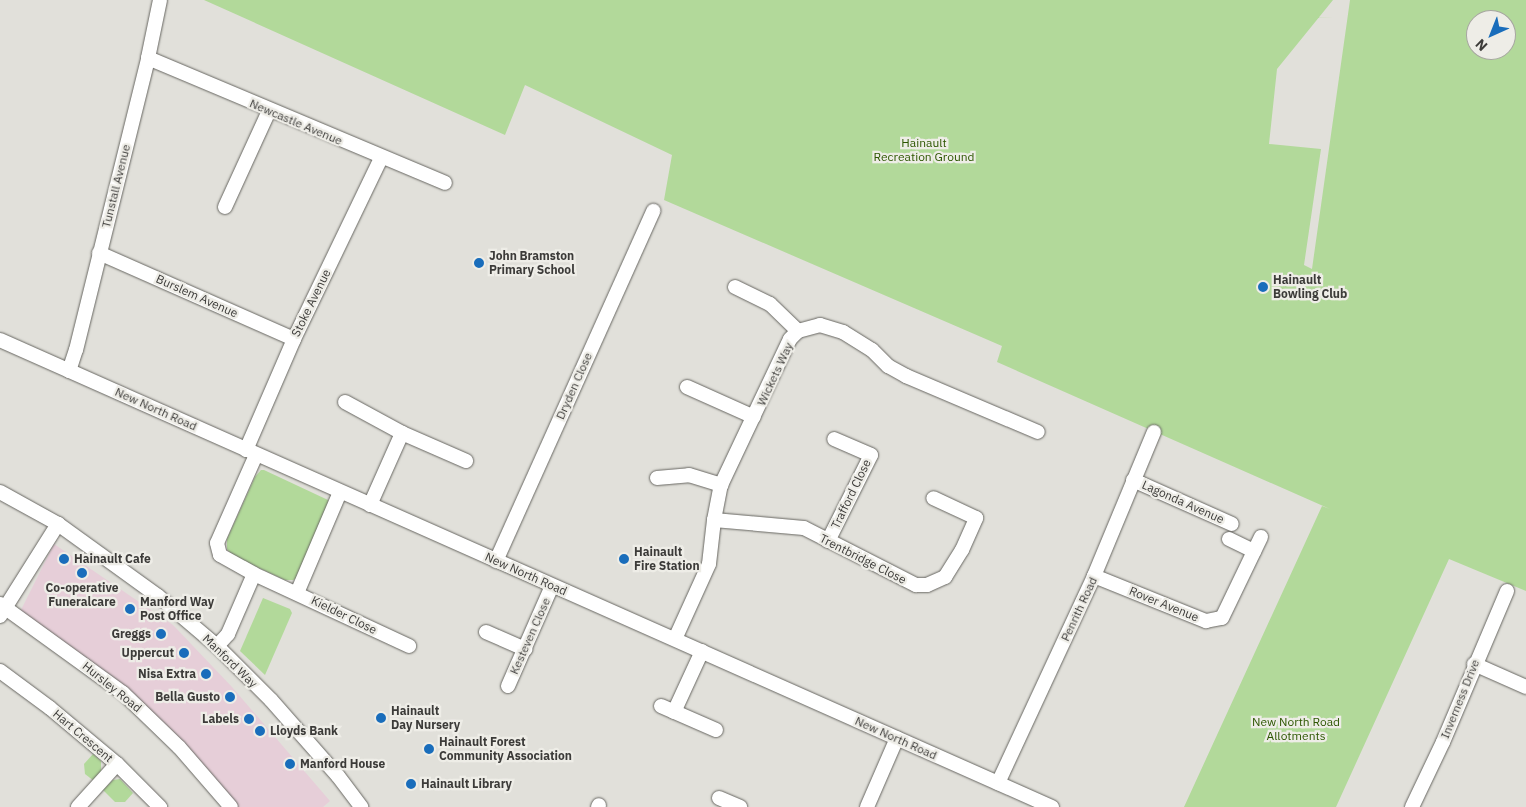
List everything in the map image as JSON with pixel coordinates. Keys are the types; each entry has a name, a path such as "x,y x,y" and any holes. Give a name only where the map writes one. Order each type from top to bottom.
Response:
{"street":[{"name":"Tunstall Avenue","path":"69,371 148,58 160,0"},
{"name":"Newcastle Avenue","path":"148,58 269,111 445,183"},
{"path":"225,207 269,111"},
{"name":"Stoke Avenue","path":"254,574 226,560 217,548 217,543 294,339 381,158"},
{"name":"Dryden Close","path":"496,561 653,211"},
{"name":"Burslem Avenue","path":"99,253 294,339"},
{"path":"735,287 770,304 798,331"},
{"name":"Wickets Way","path":"675,639 709,564 714,520 721,485 790,339 798,331 820,325 843,332 872,350 888,366 906,376 1038,432"},
{"name":"New North Road","path":"0,340 998,783 1027,802 1052,807"},
{"path":"687,387 754,416"},
{"path":"346,402 402,433 466,461"},
{"name":"Penrith Road","path":"998,783 1094,576 1154,432"},
{"path":"370,505 402,433"},
{"name":"Trafford Close","path":"828,541 870,455 834,438"},
{"path":"656,478 689,475 721,485"},
{"name":"Lagonda Avenue","path":"1133,480 1232,524"},
{"name":"Manford Way","path":"0,492 58,524 158,596 216,646 277,708 358,806"},
{"name":"Kielder Close","path":"340,492 297,593 409,646"},
{"name":"Trentbridge Close","path":"714,520 804,528 916,585 928,585 946,577 962,550 976,518 934,498"},
{"path":"2,609 58,524"},
{"name":"Rover Avenue","path":"1094,576 1206,621 1222,618 1261,537"},
{"path":"1229,539 1254,551"},
{"path":"216,646 228,634 254,574 297,593"},
{"name":"Kesteven Close","path":"508,686 552,586"},
{"name":"Inverness Drive","path":"1412,807 1443,742 1474,664 1508,591"},
{"name":"Hursley Road","path":"2,609 123,693 179,747 231,807"},
{"path":"486,632 525,649"},
{"path":"702,651 667,709 716,730"},
{"path":"1474,664 1526,687"},
{"name":"Hart Crescent","path":"0,672 50,708 116,764 160,807"},
{"path":"867,807 897,738"},
{"path":"78,807 116,764"},
{"path":"719,798 740,807"}],"shaded area":[{"path":"54,544 173,625 232,687 330,801 323,807 238,807 190,752 20,612"}],"green space":[{"path":"204,0 1333,0 1277,69 1269,144 1321,149 1304,265 1312,269 1350,0 1526,0 1526,591 1449,559 1336,807 1184,807 1322,506 1330,509 997,362 1002,346 664,200 672,155 525,85 505,135"},
{"path":"261,470 328,500 329,510 299,577 293,580 285,580 233,556 227,549 227,539 255,477"},
{"path":"263,598 290,609 292,613 265,675 240,651"},
{"path":"93,754 101,761 101,772 94,781 85,774 84,764"},
{"path":"120,779 133,793 125,802 115,802 103,790 113,780"}],"place":[{"name":"John Bramston Primary School","path":"479,263"},
{"name":"Hainault Bowling Club","path":"1263,287"},
{"name":"Hainault Cafe","path":"64,559"},
{"name":"Hainault Fire Station","path":"624,559"},
{"name":"Co-operative Funeralcare","path":"82,573"},
{"name":"Manford Way Post Office","path":"130,609"},
{"name":"Greggs","path":"161,634"},
{"name":"Uppercut","path":"184,653"},
{"name":"Nisa Extra","path":"206,674"},
{"name":"Bella Gusto","path":"230,697"},
{"name":"Hainault Day Nursery","path":"381,718"},
{"name":"Labels","path":"249,719"},
{"name":"Lloyds Bank","path":"260,731"},
{"name":"Hainault Forest Community Association","path":"429,749"},
{"name":"Manford House","path":"290,764"},
{"name":"Hainault Library","path":"411,784"}],"park label":[{"name":"Hainault Recreation Ground","path":"924,150"},
{"name":"New North Road Allotments","path":"1296,729"}]}
